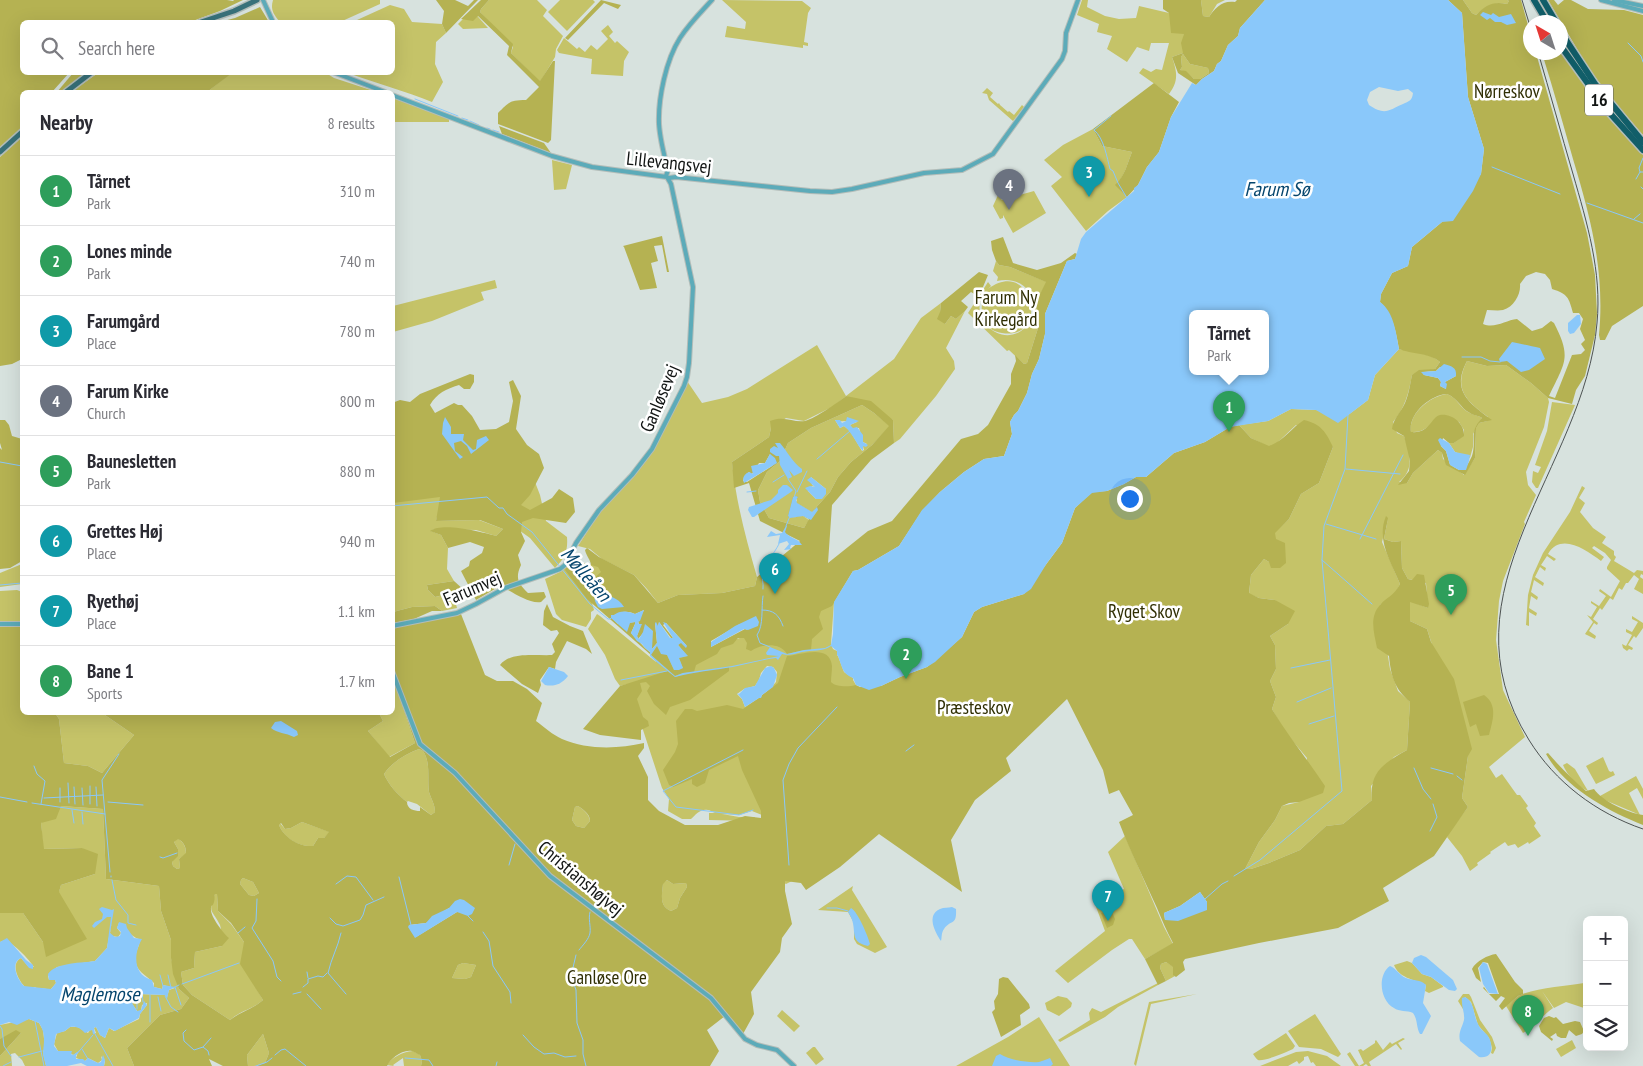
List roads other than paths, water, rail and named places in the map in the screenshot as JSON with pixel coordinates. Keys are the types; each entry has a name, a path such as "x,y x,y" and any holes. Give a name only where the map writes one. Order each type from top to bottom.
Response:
{"highway":[{"path":"1534,0 1543,15"},
{"path":"1543,0 1552,15"},
{"name":"16","path":"1568,43 1595,84 1643,142"},
{"name":"16","path":"1568,58 1607,110 1643,150"}],"main road":[{"path":"207,20 234,11 257,0"},
{"path":"69,90 88,75"},
{"path":"0,152 20,134"}],"street":[{"path":"263,0 272,20"},
{"name":"Ganløsevej","path":"562,568 576,543 599,510 632,475 652,449 687,377 693,287 668,177 659,123 660,102 665,76 680,39 712,0"},
{"name":"Lillevangsvej","path":"395,96 560,159 597,168 668,177 832,192 924,174 966,169 996,152 1021,114 1062,59 1065,51 1066,33 1078,0"},
{"path":"1601,0 1643,11"},
{"path":"1614,0 1643,6"},
{"path":"341,75 380,90"},
{"name":"Farumvej","path":"395,625 457,613 505,588 562,568"},
{"path":"0,624 20,624"},
{"name":"Christianshøjvej","path":"395,679 420,744 455,773 550,876 711,998 745,1040 777,1050 794,1066"}],"water":[{"name":"Farum Sø","path":"1265,0 1448,0 1462,13 1468,97 1484,149 1481,174 1473,191 1453,221 1442,222 1412,247 1408,266 1392,273 1381,294 1380,302 1385,306 1391,317 1399,349 1375,375 1368,400 1338,423 1316,410 1291,409 1268,421 1230,427 1205,442 1174,453 1146,477 1136,477 1107,491 1092,493 1075,508 1062,543 1031,589 1024,594 982,607 974,612 962,637 927,667 869,690 856,685 853,678 844,672 837,651 831,646 821,650 790,655 782,654 778,660 776,658 675,677 650,656 650,652 631,633 635,622 630,623 627,632 611,618 611,615 619,612 635,614 644,610 638,622 642,624 637,636 639,639 645,624 653,631 652,649 657,643 656,622 658,626 659,622 670,638 673,638 663,622 666,623 687,646 686,648 681,643 678,645 688,656 679,658 683,668 674,670 667,655 661,654 657,646 651,655 675,676 779,656 767,655 766,653 770,647 787,654 804,650 825,648 831,645 834,602 853,571 858,570 899,546 922,510 964,472 984,459 1004,456 1012,434 1010,422 1027,393 1032,374 1039,359 1045,334 1045,314 1067,261 1075,259 1081,239 1086,232 1134,191 1147,167 1159,152 1171,117 1192,83 1196,85 1214,71 1228,45 1238,36 1240,28","holes":["1379,87 1398,91 1408,89 1413,93 1413,96 1409,101 1387,111 1374,108 1369,105 1367,100 1370,92"]},
{"path":"1483,12 1491,15 1493,13 1499,17 1511,14 1516,23 1507,25 1495,22 1490,18 1487,20 1480,15"},
{"path":"1577,315 1580,315 1581,324 1574,333 1570,334 1568,323"},
{"path":"1512,342 1540,348 1545,359 1529,370 1521,372 1507,361 1500,362 1499,359"},
{"path":"1444,364 1453,367 1456,371 1456,376 1445,382 1447,384 1446,389 1440,386 1441,382 1438,378 1424,375 1421,372 1436,371"},
{"path":"445,417 451,427 451,434 464,434 463,440 473,450 476,449 477,440 486,436 489,440 471,454 467,446 461,441 454,443 455,451 463,457 460,459 442,434"},
{"path":"847,417 859,421 850,425 853,428 857,427 863,435 863,442 868,445 866,447 863,446 863,451 847,429 844,426 840,428 835,420 840,420 842,423 846,421"},
{"path":"1440,438 1449,443 1455,452 1470,455 1466,470 1459,470 1450,465 1446,451 1438,440"},
{"path":"775,443 780,443 802,469 802,472 794,476 789,470 792,477 788,479 780,465 779,456 770,452 770,449 774,446 778,448"},
{"path":"770,454 777,463 744,483 743,478 746,474 749,472 753,474 751,466 765,463"},
{"path":"811,477 826,489 826,494 822,499 816,499 805,488 815,487 807,480"},
{"path":"783,485 787,485 793,490 752,517 748,510 749,507 771,500"},
{"path":"793,497 798,497 797,503 812,512 817,507 818,510 811,520 803,516 790,518 788,516"},
{"path":"786,526 785,532 802,545 791,545 790,548 792,549 784,550 789,544 787,541 778,544 780,535 767,537 771,531 776,534 782,533"},
{"path":"598,592 616,599 624,607 602,609 598,607 594,593"},
{"path":"756,616 759,622 758,626 748,630 744,629 711,647 711,642 735,626"},
{"path":"771,666 777,675 773,687 762,695 761,698 745,707 737,693 739,694 745,688 755,686 765,668"},
{"path":"549,667 564,672 568,676 558,684 552,686 545,685 541,681"},
{"path":"281,721 297,731 298,735 294,737 271,728 275,722"},
{"path":"1200,892 1207,902 1207,910 1178,921 1165,920 1164,913 1180,906"},
{"path":"460,899 475,908 472,914 468,916 457,912 415,938 408,927 409,925 426,923 432,916 449,908 455,901"},
{"name":"Maglemose","path":"102,907 114,909 110,933 115,937 120,936 121,932 117,928 119,922 126,924 134,938 142,939 136,956 136,962 141,973 152,980 154,987 162,989 163,985 175,987 169,990 167,999 165,995 139,994 132,1003 137,1011 141,1010 144,1001 147,1005 139,1018 115,1031 109,1028 105,1038 100,1035 96,1027 94,1028 95,1034 93,1034 92,1030 85,1033 78,1028 70,1027 56,1034 54,1046 58,1051 72,1051 71,1054 73,1055 80,1050 76,1055 76,1059 83,1059 85,1061 88,1058 98,1063 101,1062 103,1055 105,1060 104,1066 87,1066 81,1063 67,1066 46,1066 43,1055 44,1034 39,1023 29,1019 17,1025 9,1022 0,1025 0,942 7,938 26,960 33,965 33,969 29,968 21,958 16,964 17,975 24,986 51,989 56,983 55,980 49,980 48,974 52,970 63,965 95,961 107,948 111,917 107,917 94,928 92,926 95,922 102,919 103,914 99,909"},
{"path":"952,907 956,909 956,918 944,929 941,941 934,929 933,915 940,909"},
{"path":"851,908 857,914 865,930 870,944 868,946 861,944 855,938 853,924 848,912"},
{"path":"1421,955 1426,957 1453,980 1457,989 1455,991 1449,990 1431,977 1422,974 1412,963 1414,958"},
{"path":"1483,962 1487,964 1498,994 1489,993 1483,984 1479,968"},
{"path":"1390,966 1404,977 1426,985 1423,1003 1431,1016 1422,1034 1420,1034 1413,1013 1401,1011 1389,1005 1383,994 1383,975"},
{"path":"1465,997 1471,1002 1479,1026 1490,1040 1491,1051 1487,1056 1479,1057 1460,1041 1464,1020 1462,998"},
{"path":"1000,1054 1030,1062 1039,1062 1050,1058 1053,1064 1051,1066 992,1066 996,1056"}],"waterway":[{"path":"1628,43 1641,56 1643,62"},
{"path":"415,99 458,116"},
{"path":"1111,116 1094,130 1103,143 1110,169 1113,171 1127,198"},
{"path":"462,118 468,120"},
{"path":"470,121 479,125"},
{"path":"493,130 499,132"},
{"path":"1640,172 1639,168 1643,158"},
{"path":"1492,167 1560,194"},
{"path":"1636,179 1640,172 1643,172"},
{"path":"1587,203 1643,223"},
{"path":"1634,219 1640,214"},
{"path":"1462,357 1481,357 1490,361 1500,362"},
{"path":"1234,876 1260,860 1342,791 1322,560 1324,526 1345,469 1348,415"},
{"path":"817,459 850,431"},
{"path":"1360,539 1403,455"},
{"path":"0,462 20,466"},
{"path":"1346,469 1400,474"},
{"path":"797,492 807,471"},
{"path":"773,482 784,475"},
{"path":"788,479 796,491 794,498"},
{"path":"747,492 756,491"},
{"name":"Mølleåen","path":"395,506 487,497 532,532 590,604 608,619 612,617"},
{"path":"786,526 790,516"},
{"path":"1326,524 1376,539"},
{"path":"763,589 762,577 764,569 779,544"},
{"path":"1322,560 1372,604"},
{"name":"Mølleåen","path":"0,585 20,583"},
{"path":"763,596 761,621 757,635 760,643 770,647"},
{"path":"762,610 776,614 783,626"},
{"path":"1291,668 1330,660"},
{"path":"621,680 667,671"},
{"path":"1297,702 1331,688"},
{"path":"789,865 783,780 798,748 837,707"},
{"path":"1309,724 1334,716"},
{"path":"906,751 914,745"},
{"path":"743,750 663,791 676,807 739,815 753,810"},
{"path":"110,872 102,780 119,754"},
{"path":"34,766 37,774 45,781 41,804"},
{"path":"1414,768 1423,789 1431,799"},
{"path":"1431,768 1453,774"},
{"path":"1457,776 1462,780"},
{"path":"68,783 69,803"},
{"path":"90,786 90,804"},
{"path":"74,787 75,804"},
{"path":"96,787 97,806"},
{"path":"60,788 60,802"},
{"path":"82,788 83,805"},
{"path":"44,798 103,795"},
{"path":"0,797 27,802"},
{"path":"108,802 143,805"},
{"path":"32,803 105,814"},
{"path":"1430,831 1437,817 1433,804"},
{"path":"72,810 74,823"},
{"path":"82,812 83,824"},
{"path":"509,865 515,844"},
{"path":"160,857 163,858 177,853"},
{"path":"336,884 347,876 356,877 373,900"},
{"path":"399,877 411,925"},
{"path":"112,880 116,900 128,915 128,923 136,925"},
{"path":"1205,899 1228,881"},
{"path":"330,918 336,924 343,926 360,920 366,905 384,897"},
{"path":"257,899 256,921 252,928 273,961 277,977 281,981"},
{"path":"827,908 848,911"},
{"path":"579,950 589,935 590,912"},
{"path":"468,916 473,921"},
{"path":"238,933 245,927"},
{"path":"483,932 489,941 493,966 510,992 511,1003"},
{"path":"341,933 328,973 346,994"},
{"path":"576,955 571,976 576,990 577,1023 583,1040 583,1054 586,1066"},
{"path":"182,984 239,963"},
{"path":"307,972 308,978"},
{"path":"303,987 308,983 308,979 318,976 323,977 327,973"},
{"path":"160,975 163,986"},
{"path":"168,975 171,988"},
{"path":"173,988 179,985"},
{"path":"175,987 181,1005"},
{"path":"293,994 301,992"},
{"path":"142,993 143,1002"},
{"path":"307,994 321,1009"},
{"path":"150,995 150,1022"},
{"path":"165,996 171,1007 178,1012"},
{"path":"137,997 137,1009"},
{"path":"158,997 161,1011"},
{"path":"35,1021 44,1066"},
{"path":"0,1026 4,1046 11,1056"},
{"path":"186,1030 183,1033 184,1041 194,1050 203,1047 208,1051 209,1055"},
{"path":"95,1034 113,1066"},
{"path":"75,1056 93,1035"},
{"path":"523,1035 534,1047 544,1054 554,1053 565,1057 576,1056"},
{"path":"203,1047 211,1038"},
{"path":"82,1049 88,1059"},
{"path":"275,1055 285,1049 306,1066"},
{"path":"19,1057 42,1051"},
{"path":"256,1066 272,1058"},
{"path":"405,1058 429,1060 433,1066"},
{"path":"3,1066 11,1062"},
{"path":"496,1066 497,1062"}],"tram line":[{"path":"1522,0 1527,15"},
{"path":"1540,60 1592,248 1597,285 1597,323 1587,376 1568,428 1524,530 1506,581 1499,632 1505,685 1529,740 1551,769 1593,805 1643,829"}],"place":[{"name":"Farumgård","path":"1089,197"},
{"name":"Farum Kirke","path":"1009,210"},
{"name":"Tårnet","path":"1229,432"},
{"name":"Grettes Høj","path":"775,594"},
{"name":"Baunesletten","path":"1451,615"},
{"name":"Lones minde","path":"906,679"},
{"name":"Ryethøj","path":"1108,921"},
{"name":"Bane 1","path":"1528,1036"}],"park label":[{"name":"Nørreskov","path":"1507,91"},
{"name":"Farum Ny Kirkegård","path":"1006,308"},
{"name":"Ryget Skov","path":"1144,611"},
{"name":"Præsteskov","path":"974,707"},
{"name":"Ganløse Ore","path":"607,977"}]}
